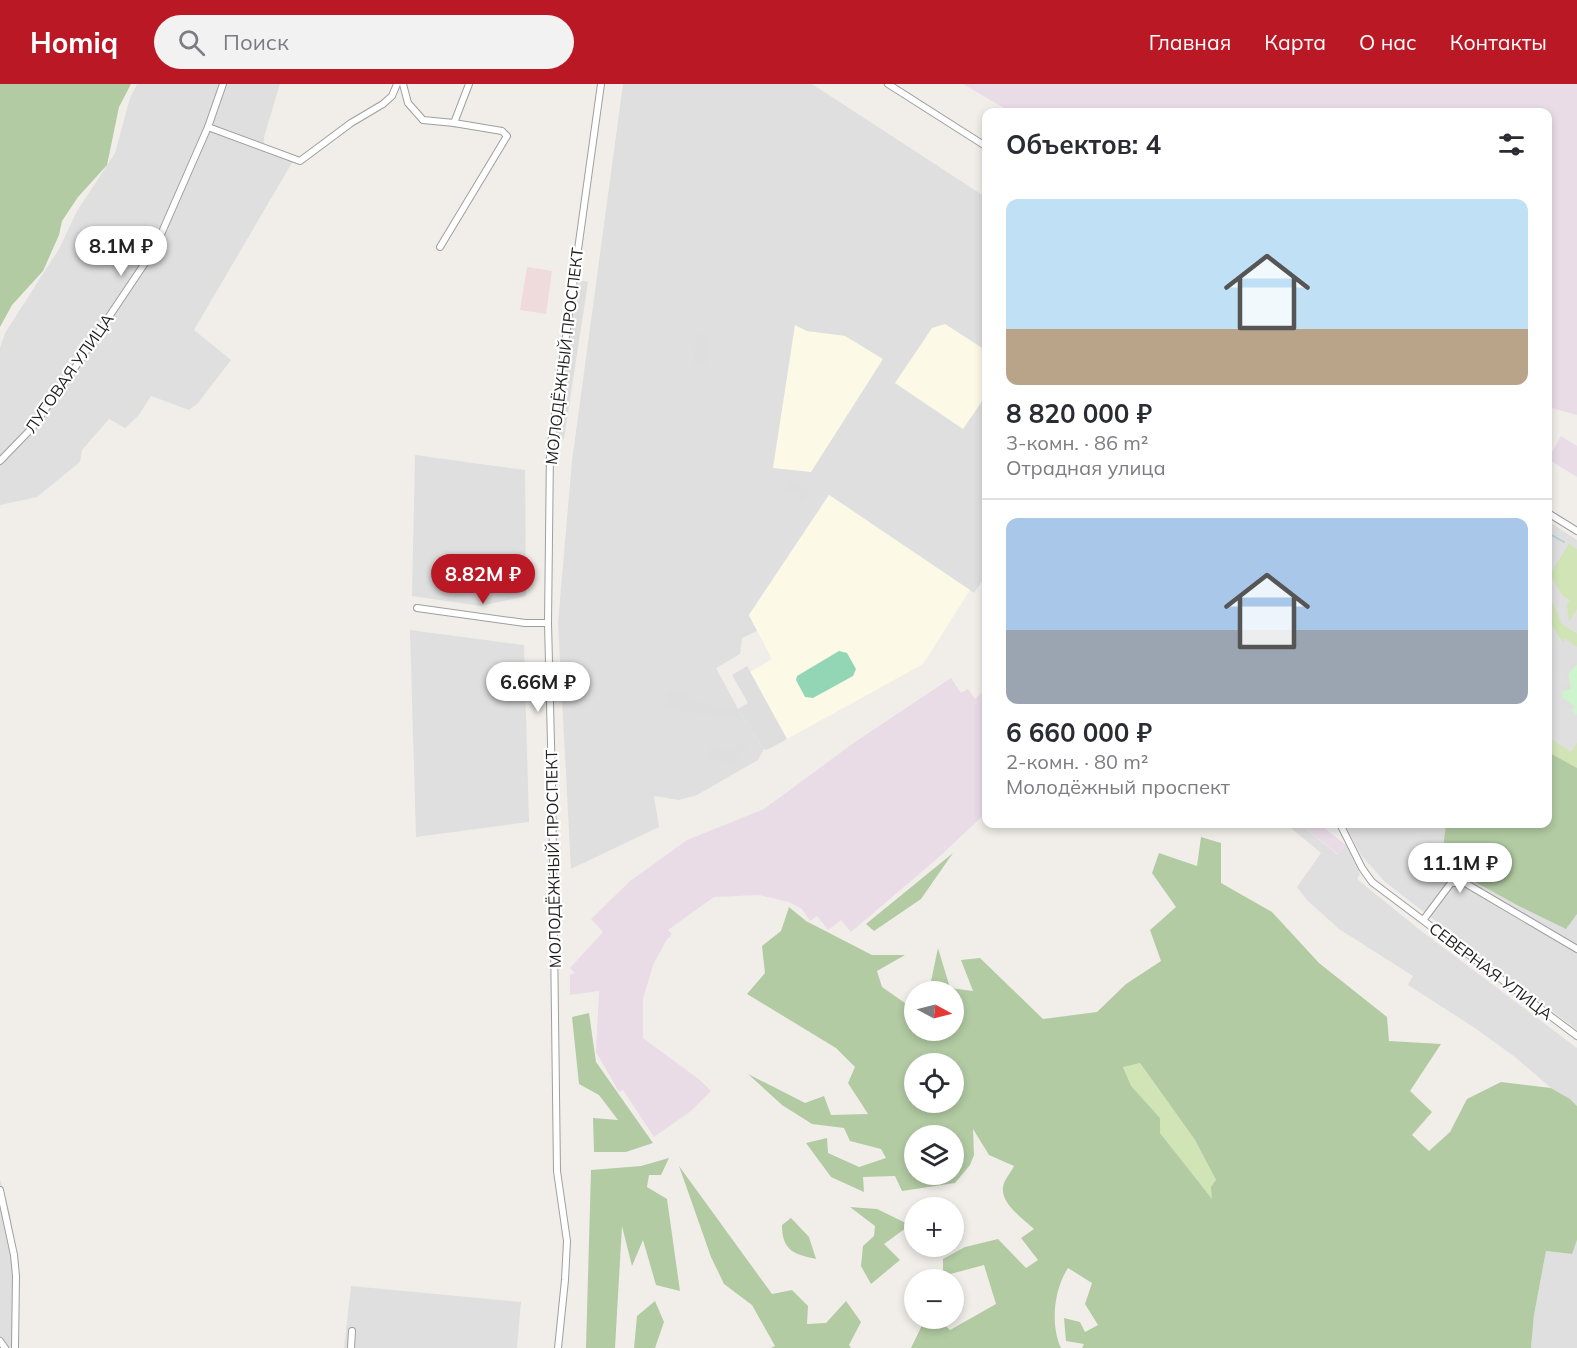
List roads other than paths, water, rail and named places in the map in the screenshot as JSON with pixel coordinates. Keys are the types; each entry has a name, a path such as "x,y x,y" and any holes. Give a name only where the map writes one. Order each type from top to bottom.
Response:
{"street":[{"name":"ЛУГОВАЯ УЛИЦА","path":"0,461 34,425 155,248 208,127 223,84"},
{"path":"208,127 300,161 351,123 383,104 392,96 397,84"},
{"path":"403,84 408,103 423,120 502,131 507,136 441,247"},
{"path":"454,123 469,84"},
{"name":"МОЛОДЁЖНЫЙ ПРОСПЕКТ","path":"558,1348 567,1248 557,1171 548,623 551,435 601,84"},
{"path":"888,84 982,144"},
{"path":"1552,515 1577,531"},
{"path":"417,608 525,623 548,623"},
{"name":"СЕВЕРНАЯ УЛИЦА","path":"1342,828 1362,868 1372,882 1577,1036"},
{"path":"1424,920 1451,883 1465,883 1577,949"},
{"path":"0,1190 14,1255 16,1276 15,1348"},
{"path":"351,1348 352,1331"},
{"path":"0,1341 5,1348"}],"waterway":[{"path":"1552,535 1564,542"}]}
